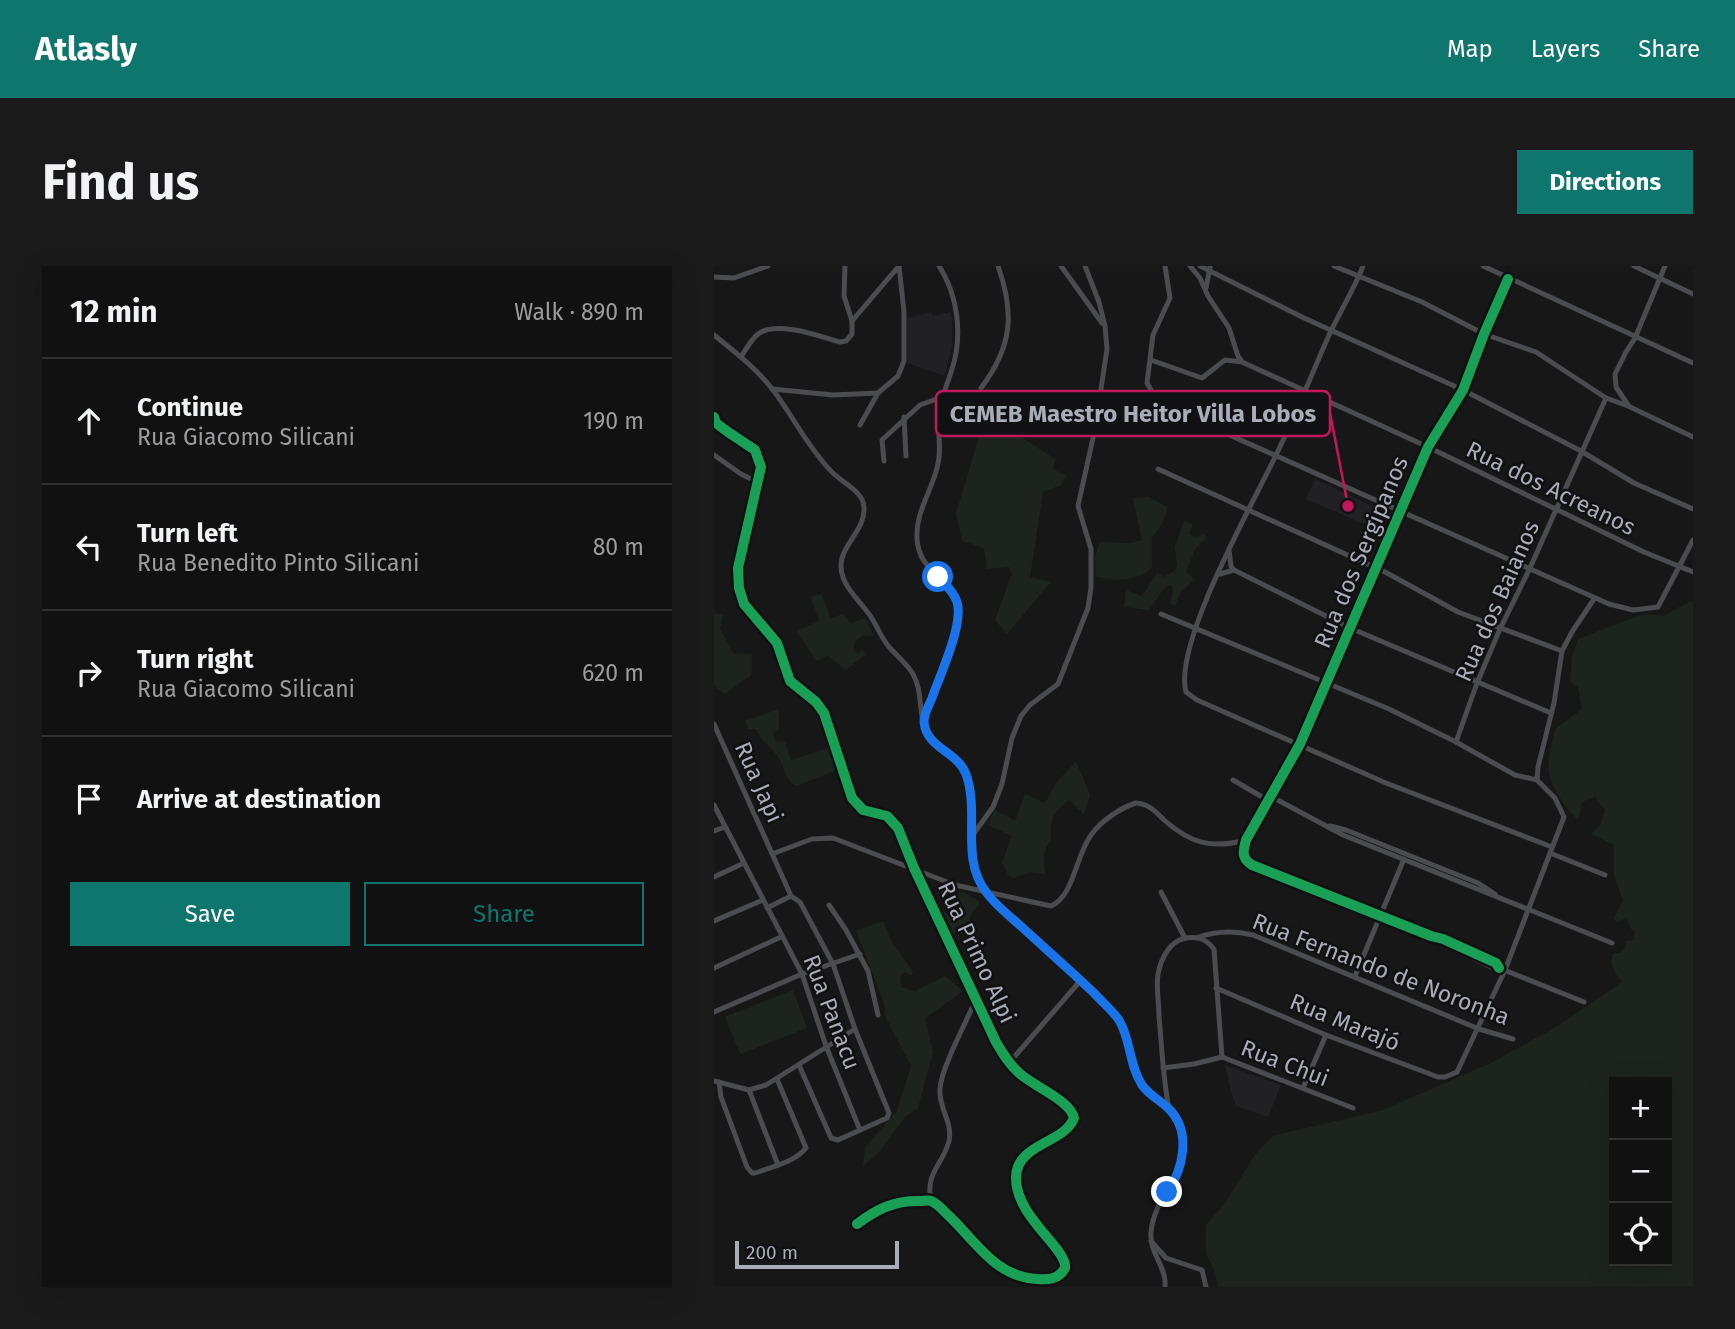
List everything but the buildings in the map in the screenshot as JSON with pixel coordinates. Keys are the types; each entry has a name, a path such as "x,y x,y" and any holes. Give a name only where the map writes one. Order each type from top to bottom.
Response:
{"street":[{"path":"714,277 734,278 768,266"},
{"path":"741,357 755,336 769,328 795,330 840,342 846,341 852,334 852,320 844,296 845,266"},
{"path":"852,320 899,266"},
{"path":"860,425 878,393 898,376 904,362 904,313 899,266"},
{"path":"924,719 958,622 958,603 922,556 917,538 920,514 939,463 939,412 953,368 958,341 953,295 939,266"},
{"path":"981,388 1002,355 1008,333 1008,307 998,266"},
{"path":"1061,266 1105,326"},
{"path":"972,836 993,807 1002,784 1012,738 1021,716 1030,705 1055,688 1060,680 1088,608 1091,549 1078,506 1095,429 1107,349 1105,326 1095,289 1085,266"},
{"path":"1165,266 1170,298 1153,335 1148,377 1149,388 1155,397 1171,409 1400,509 1594,599 1633,610 1652,610 1660,605 1693,540"},
{"path":"1190,266 1229,328 1242,362"},
{"path":"1200,266 1210,267 1239,286 1331,331 1464,390 1581,451 1634,483 1693,509"},
{"path":"1334,266 1429,305 1484,334 1549,359 1606,398 1693,437"},
{"path":"1363,266 1276,456 1217,576 1196,628 1185,677 1186,692 1197,700 1386,783 1551,850 1605,875"},
{"path":"1483,266 1693,363"},
{"path":"1634,266 1693,294"},
{"path":"1628,406 1616,387 1615,374 1636,338 1665,266"},
{"path":"1206,288 1210,267"},
{"name":"Rua dos Sergipanos","path":"1246,840 1300,744 1428,447 1464,390 1508,279"},
{"path":"714,335 772,388 825,465 858,493 864,503 864,514 843,554 842,573 849,588 868,612 889,647 912,673 920,694 930,738 964,769 972,799 971,850 978,881 986,893 1081,980 1119,1020 1141,1083 1149,1094 1169,1109"},
{"path":"1151,360 1202,378 1225,360 1242,362"},
{"name":"Rua dos Acreanos","path":"1242,362 1428,447 1644,552 1693,572"},
{"path":"772,388 833,395 878,393"},
{"path":"884,461 882,440 904,417 924,403 942,397"},
{"name":"Rua dos Baianos","path":"1456,742 1500,629 1606,398"},
{"name":"Rua Primo Alpi","path":"714,417 716,423 755,450 761,467 738,568 739,588 744,604 777,643 790,681 816,702 824,713 852,798 863,810 887,816 893,821 1009,1063 1024,1077 1073,1111 1071,1125 1025,1156 1019,1163 1016,1174 1017,1188 1030,1218 1062,1254 1066,1263 1062,1274 1048,1280 1031,1279 1004,1270 931,1201"},
{"path":"904,417 906,456"},
{"path":"714,455 759,483"},
{"path":"1158,469 1375,568 1458,612 1562,651"},
{"path":"1229,550 1234,570 1350,628 1551,713"},
{"path":"1217,576 1234,570"},
{"path":"1537,780 1562,651 1594,599"},
{"path":"1161,614 1389,709 1515,775 1537,780 1555,798 1564,817 1530,910 1502,969 1479,1029"},
{"path":"920,694 933,695"},
{"name":"Rua Japi","path":"714,724 792,896 800,902 833,964 855,1029 889,1113 885,1120 860,1130"},
{"path":"1233,780 1321,825 1612,943"},
{"path":"772,854 812,839 833,838 955,885 1041,906 1051,906 1057,904 1067,891 1091,834 1102,822 1136,803 1151,807 1177,831 1191,839 1216,845 1246,840 1243,855 1245,861 1252,865 1431,936 1441,944 1493,968 1502,969 1584,1002"},
{"name":"Rua Panacu","path":"714,805 802,974 826,1046 860,1130"},
{"path":"1321,825 1346,830 1478,883 1498,896"},
{"path":"714,831 725,827"},
{"path":"1355,976 1404,859"},
{"path":"714,877 744,863"},
{"path":"1161,892 1185,938 1171,945 1158,973 1163,1068 1169,1109 1180,1129 1183,1156 1177,1178 1154,1217 1152,1249 1165,1277 1164,1287"},
{"path":"767,908 792,896"},
{"path":"714,921 763,900"},
{"path":"829,905 868,971 878,1015"},
{"name":"Rua Fernando de Noronha","path":"1185,938 1210,932 1240,932 1355,976 1479,1029 1513,1039"},
{"path":"714,968 781,937"},
{"path":"1196,937 1205,939 1214,949 1222,1057"},
{"path":"714,1012 802,974 860,954"},
{"path":"1009,1063 1081,980"},
{"name":"Rua Marajó","path":"1216,988 1326,1035 1438,1077 1453,1075 1460,1068 1479,1029"},
{"path":"857,1224 890,1204 908,1200 931,1201 929,1190 933,1172 948,1144 950,1134 939,1087 976,999"},
{"path":"777,1079 806,1144 802,1153 755,1173 749,1171 717,1082 749,1090 777,1079 855,1029"},
{"path":"1303,1088 1326,1035"},
{"name":"Rua Chui","path":"1163,1068 1222,1057 1353,1108"},
{"path":"799,1065 831,1139 838,1140 860,1130"},
{"path":"749,1090 778,1165"},
{"path":"1151,1241 1166,1258 1202,1269 1206,1287"}],"shaded area":[{"path":"931,312 933,316 950,312 952,317 952,345 945,376 907,363 907,318"},
{"path":"984,419 1009,429 1055,459 1053,469 1066,476 1061,485 1043,492 1030,577 1051,582 1007,634 995,620 1012,573 1009,567 987,569 984,548 962,541 956,513 978,441 974,428"},
{"path":"1315,479 1389,514 1381,531 1306,499"},
{"path":"1149,497 1167,507 1164,520 1151,538 1152,567 1132,578 1096,577 1095,557 1100,542 1129,543 1142,540 1133,498"},
{"path":"1184,521 1193,524 1189,534 1197,537 1205,533 1206,538 1195,549 1186,572 1194,579 1180,594 1175,606 1170,604 1173,587 1169,585 1149,610 1124,607 1126,590 1142,596 1158,572 1163,577 1175,571 1175,547"},
{"path":"821,594 831,618 843,614 851,624 865,618 874,636 863,635 855,642 853,650 858,654 862,650 866,654 846,670 828,656 816,661 797,631 819,621 811,597"},
{"path":"1690,601 1693,602 1693,1287 1218,1287 1215,1272 1206,1253 1206,1225 1226,1202 1254,1156 1272,1136 1383,1110 1491,1063 1561,1024 1622,982 1613,968 1612,957 1614,953 1621,953 1626,941 1634,940 1635,931 1626,919 1616,921 1614,918 1623,901 1614,875 1614,845 1591,834 1601,823 1605,810 1595,797 1582,802 1578,819 1554,788 1548,764 1555,729 1582,709 1578,688 1570,681 1572,657 1578,639 1643,614 1664,616"},
{"path":"714,613 723,615 720,629 734,654 752,654 751,675 725,694 714,686"},
{"path":"779,709 779,728 773,734 776,742 785,742 791,760 831,747 840,769 796,786 792,783 775,753 756,729 748,729 745,721"},
{"path":"1076,761 1090,795 1084,814 1069,800 1059,808 1052,822 1051,840 1044,856 1045,874 1029,872 1015,878 1009,877 1002,862 1012,836 988,825 994,809 1015,821 1025,794 1045,803 1057,782"},
{"path":"963,892 979,901 979,905 971,913 969,925 978,932 972,937 956,932 950,937 933,905 937,898 941,909 948,914 952,913 958,904 956,900 959,893"},
{"path":"883,921 891,940 913,972 911,975 903,972 900,977 901,987 915,991 945,976 963,991 925,1018 933,1052 918,1108 904,1118 879,1152 863,1166 865,1147 897,1111 911,1066 886,1018 883,1000 856,931"},
{"path":"793,990 807,1028 740,1054 725,1017"},
{"path":"1225,1065 1281,1085 1268,1117 1236,1106"}],"cycle path":[{"path":"1499,968 1496,963 1443,939 1252,865 1244,857 1244,851 1246,840 1300,744 1428,447 1463,390 1508,279"},
{"path":"714,417 716,423 755,450 761,467 738,568 739,588 744,604 777,643 790,681 816,702 824,713 852,798 863,810 887,816 898,828 914,868 1004,1055 1025,1078 1066,1105 1074,1118 1069,1127 1024,1157 1018,1166 1016,1177 1018,1192 1024,1205 1064,1260 1065,1268 1057,1277 1037,1279 1009,1272 987,1256 931,1201 895,1204 879,1210 857,1224"}],"place":[{"name":"CEMEB Maestro Heitor Villa Lobos","path":"1348,506"}],"route":[{"path":"938,577 958,603 958,622 924,719 925,727 930,738 964,769 972,799 971,850 978,881 1004,912 1081,980 1119,1020 1141,1083 1149,1094 1169,1109 1180,1129 1183,1156 1177,1178 1167,1192"}]}
